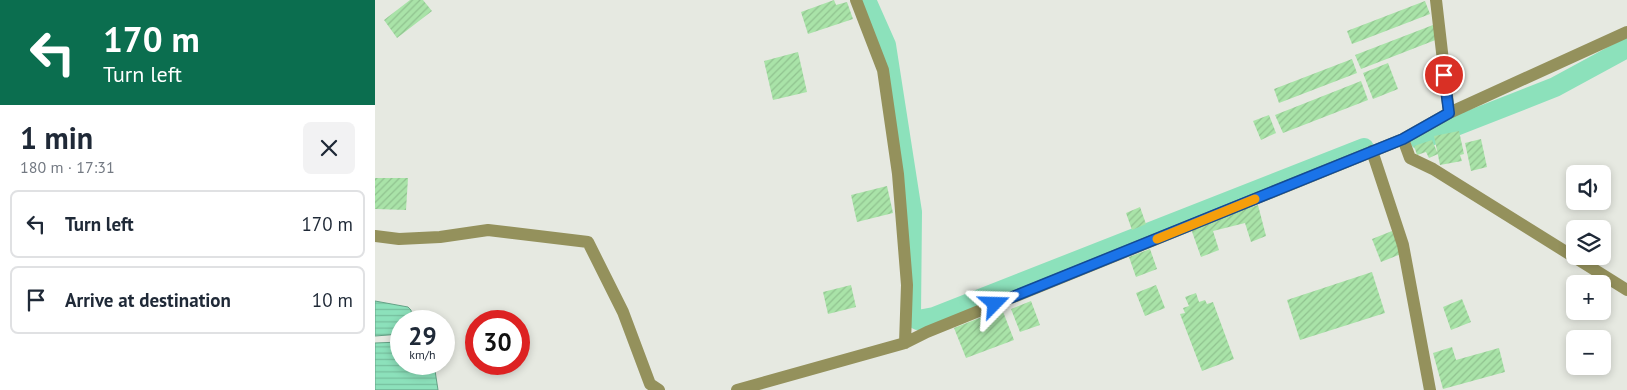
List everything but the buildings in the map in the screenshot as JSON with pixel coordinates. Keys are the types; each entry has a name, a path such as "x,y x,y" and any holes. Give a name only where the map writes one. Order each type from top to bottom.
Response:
{"street":[{"path":"856,0 883,70 886,89 898,174 907,284 905,343"},
{"path":"1436,0 1449,113"},
{"path":"737,390 905,343 927,332 1403,139 1449,113 1627,32"},
{"path":"1403,139 1410,158 1433,169 1627,290"},
{"path":"1372,151 1403,245 1431,390"},
{"path":"375,236 399,239 440,237 488,230 588,242 623,312 650,384 659,390"}],"shaded area":[{"path":"375,301 408,307 411,310 390,310 390,335 375,336"},
{"path":"390,342 390,375 436,375 438,390 375,390 375,343"}],"waterway":[{"path":"866,0 886,45 912,212 911,316 918,320 934,317 1364,148"},
{"path":"1420,140 1555,87 1627,48"}],"slow traffic":[{"path":"1157,239 1255,199"}],"route":[{"path":"995,304 1403,139 1449,113 1444,75"}]}
